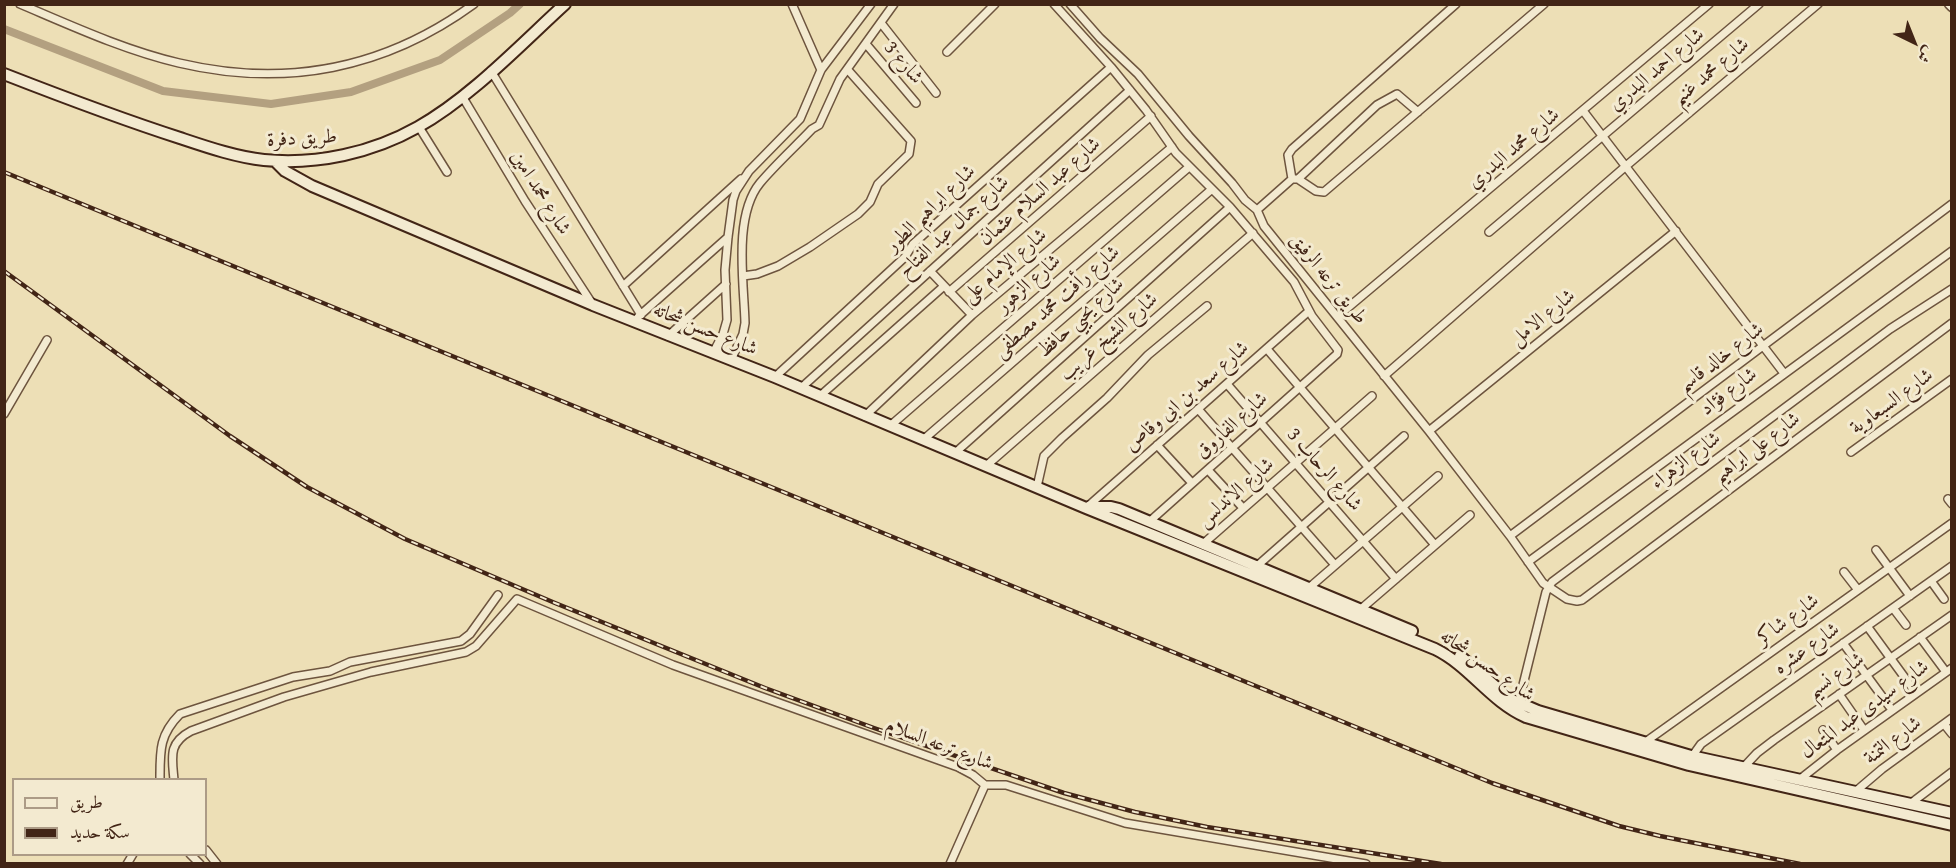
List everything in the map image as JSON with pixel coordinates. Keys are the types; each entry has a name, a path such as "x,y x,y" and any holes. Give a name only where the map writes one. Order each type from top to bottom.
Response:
{"main road":[{"name":"طريق دفرة","path":"4,74 116,117 214,149 248,158 274,161 308,160 340,156 378,146 419,127 462,96 565,4"},
{"path":"308,160 306,174 312,186"},
{"name":"شارع حسن شحاته","path":"274,161 285,171 312,186 593,305 638,318 669,336 775,377 1086,508 1435,649 1454,660 1497,700 1517,708 1690,760 1908,808 1952,813"},
{"name":"شارع حسن شحاته","path":"1086,508 1111,507 1310,587 1445,646 1517,708"},
{"name":"شارع حسن شحاته","path":"1599,734 1644,744 1690,760 1743,768 1855,792 1908,808 1952,825"}],"street":[{"path":"20,4 151,55 209,69 266,74 326,70 379,56 433,31 474,4"},
{"path":"792,4 821,69"},
{"path":"623,286 749,171 800,119 821,69 871,4"},
{"path":"731,360 743,334 745,323 742,242 747,210 756,190 812,129 819,125 840,79 894,4"},
{"path":"947,51 995,4"},
{"name":"طريق ترعه الرفيق","path":"1054,4 1111,67 1189,167 1230,207 1298,287 1309,311 1336,345 1337,354"},
{"name":"طريق ترعه الرفيق","path":"1070,4 1100,38 1138,74 1189,136 1245,200 1257,210 1264,226 1429,431 1548,587"},
{"path":"1456,4 1292,149 1288,155 1295,179 1316,191 1324,192 1544,4"},
{"name":"شارع محمد البدري","path":"1338,316 1584,112 1709,4"},
{"name":"شارع احمد البدري","path":"1489,232 1759,4"},
{"name":"شارع محمد غنيم","path":"1384,376 1626,166 1818,4"},
{"path":"880,23 936,93"},
{"name":"شارع 3","path":"866,44 916,103"},
{"name":"شارع ابراهيم الطور","path":"775,377 905,257 914,243 1111,67"},
{"path":"743,276 757,274 778,266 858,214 870,202 879,184 909,154 910,141 848,70"},
{"path":"491,71 623,286 638,318 728,237"},
{"name":"شارع جمال عبد الفتاح","path":"801,388 1130,90"},
{"path":"1257,210 1377,105 1397,93 1418,112"},
{"name":"شارع محمد امين","path":"462,96 525,201 593,305"},
{"path":"1584,112 1783,372"},
{"name":"شارع عبد السلام عثمان","path":"820,396 1151,116"},
{"path":"419,127 447,172"},
{"name":"شارع الإمام على","path":"865,416 972,315 1172,147"},
{"name":"شارع الزهور","path":"890,426 1189,167"},
{"path":"713,353 727,320 728,237 733,200 749,171"},
{"name":"شارع رأفت محمد مصطفى","path":"923,440 1212,189"},
{"name":"شارع خالد قاسم","path":"1510,536 1952,204"},
{"name":"شارع يحيي حافظ","path":"955,453 1230,207"},
{"name":"شارع الامل","path":"1429,431 1677,231"},
{"name":"شارع الشيخ غريب","path":"986,466 1253,233"},
{"name":"شارع فؤاد","path":"1528,562 1783,372 1952,251"},
{"path":"930,271 972,315"},
{"path":"669,336 726,284"},
{"name":"شارع الزهراء","path":"1548,587 1556,578 1890,329 1952,289"},
{"path":"1037,487 1044,456 1107,398 1148,355 1208,306"},
{"name":"شارع سعد بن ابى وقاص","path":"1086,508 1309,311"},
{"name":"شارع على ابراهيم","path":"1548,587 1567,599 1582,600 1952,323"},
{"path":"4,414 47,340"},
{"path":"1267,349 1435,545"},
{"name":"شارع الفاروق","path":"1149,522 1337,354"},
{"name":"شارع السبعاوية","path":"1851,452 1952,379"},
{"name":"شارع الرحاب 3","path":"1227,384 1396,579"},
{"name":"شارع الاندلس","path":"1203,544 1372,396"},
{"path":"1198,409 1335,565"},
{"path":"1257,566 1404,436"},
{"path":"1157,445 1192,483"},
{"path":"1208,470 1243,508"},
{"path":"1310,587 1438,476"},
{"path":"1361,609 1470,515"},
{"name":"شارع شاكر","path":"1644,744 1952,523"},
{"path":"1876,550 1910,596"},
{"name":"شارع عشره","path":"1690,760 1701,744 1952,566"},
{"path":"1844,572 1858,590"},
{"path":"1931,581 1944,599"},
{"path":"1517,708 1548,587"},
{"path":"160,778 160,750 163,736 180,714 293,677 330,670 350,662 461,640 470,634 498,595"},
{"name":"شارع ترعه السلام","path":"174,778 172,753 182,736 191,731 284,697 371,672 466,652 476,646 517,599 673,665 958,767 985,785 1006,785 1125,824 1366,864"},
{"path":"1893,608 1906,625"},
{"path":"1949,617 1952,627"},
{"name":"شارع نسيم","path":"1743,768 1757,753 1949,617"},
{"path":"1867,626 1916,693"},
{"path":"1920,637 1949,670"},
{"path":"1843,643 1892,710"},
{"name":"شارع سيدى عبد المتعال","path":"1799,780 1864,730 1949,670"},
{"path":"1839,694 1864,730"},
{"name":"شارع التمنة","path":"1855,792 1882,769 1952,718"},
{"path":"1944,724 1952,734"},
{"path":"1823,730 1837,750"},
{"path":"1908,808 1952,772"},
{"path":"950,863 985,785"},
{"path":"207,851 218,864"}],"waterway":[{"path":"4,29 163,91 271,104 351,92 440,60 520,4"}],"railway":[{"path":"4,172 1492,783 1619,826 1800,864"},
{"path":"4,271 230,436 307,487 405,539 555,603 765,688 1064,793 1135,812 1207,827 1441,864"}]}
